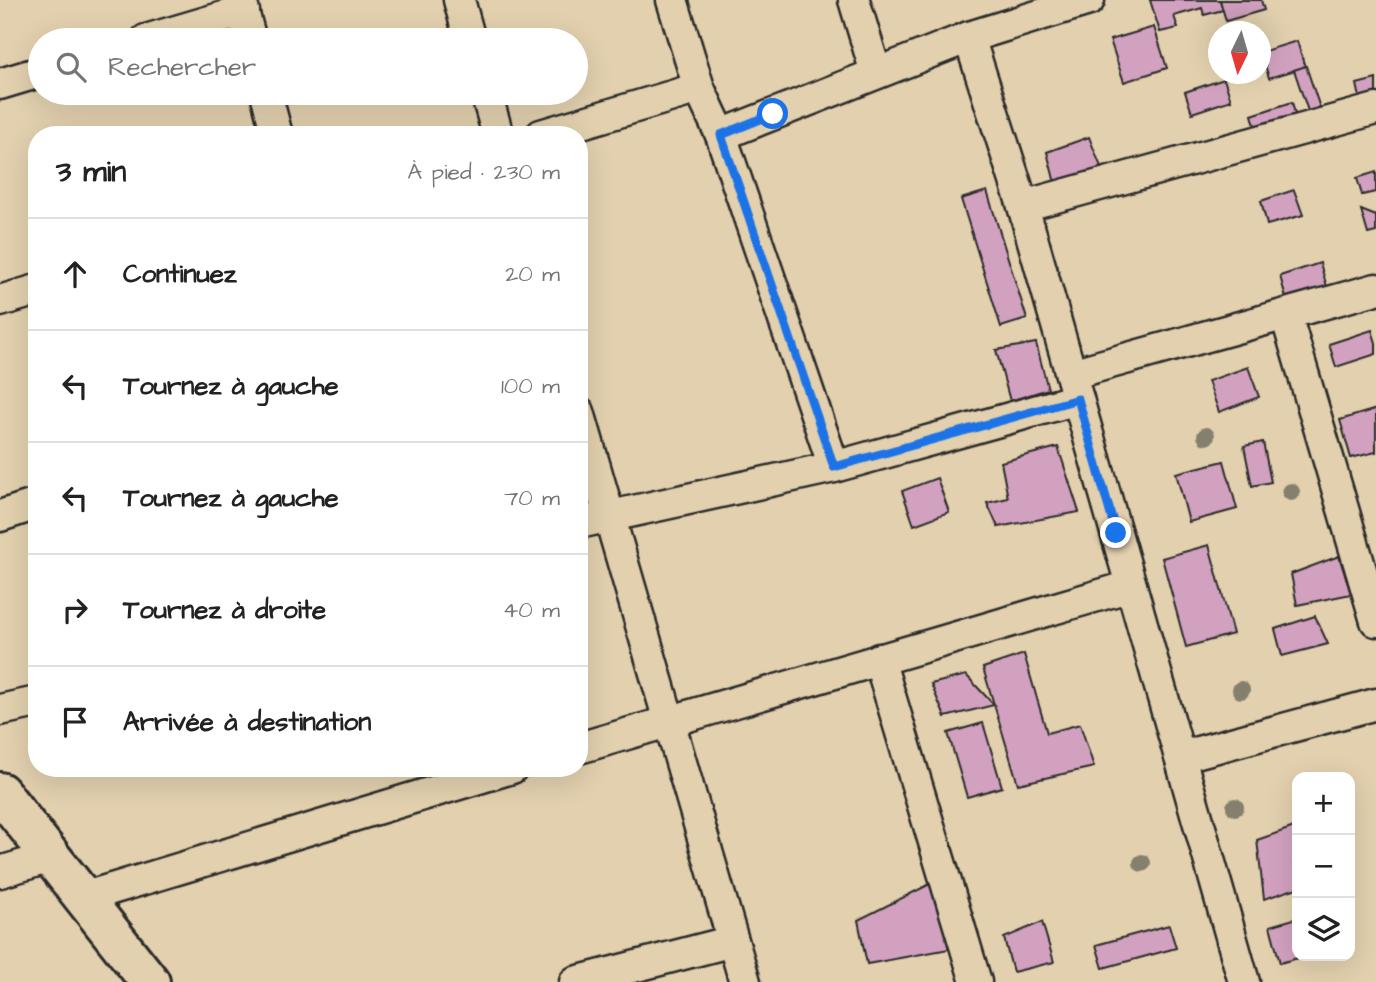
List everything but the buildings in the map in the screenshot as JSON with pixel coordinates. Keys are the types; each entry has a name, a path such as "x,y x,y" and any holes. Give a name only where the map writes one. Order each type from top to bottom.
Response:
{"main road":[{"path":"0,792 150,982"}],"street":[{"path":"458,0 466,28"},
{"path":"672,0 699,88 721,135 834,467"},
{"path":"854,0 876,73"},
{"path":"721,135 969,37 1089,0"},
{"path":"179,28 242,5 248,28"},
{"path":"969,37 1023,206 1244,982"},
{"path":"0,85 28,76"},
{"path":"571,126 699,88"},
{"path":"268,105 274,126"},
{"path":"489,105 495,126"},
{"path":"1023,206 1376,109"},
{"path":"588,521 834,467 1286,315 1376,289"},
{"path":"0,301 28,293"},
{"path":"1286,315 1376,621"},
{"path":"588,442 745,982"},
{"path":"0,516 28,508"},
{"path":"588,745 1131,586"},
{"path":"880,659 976,982"},
{"path":"0,710 28,704"},
{"path":"1180,757 1376,704"},
{"path":"85,897 458,777"},
{"path":"0,872 51,857"},
{"path":"575,982 733,941"}],"route":[{"path":"773,114 721,135 834,467 1078,399 1116,533"}]}
